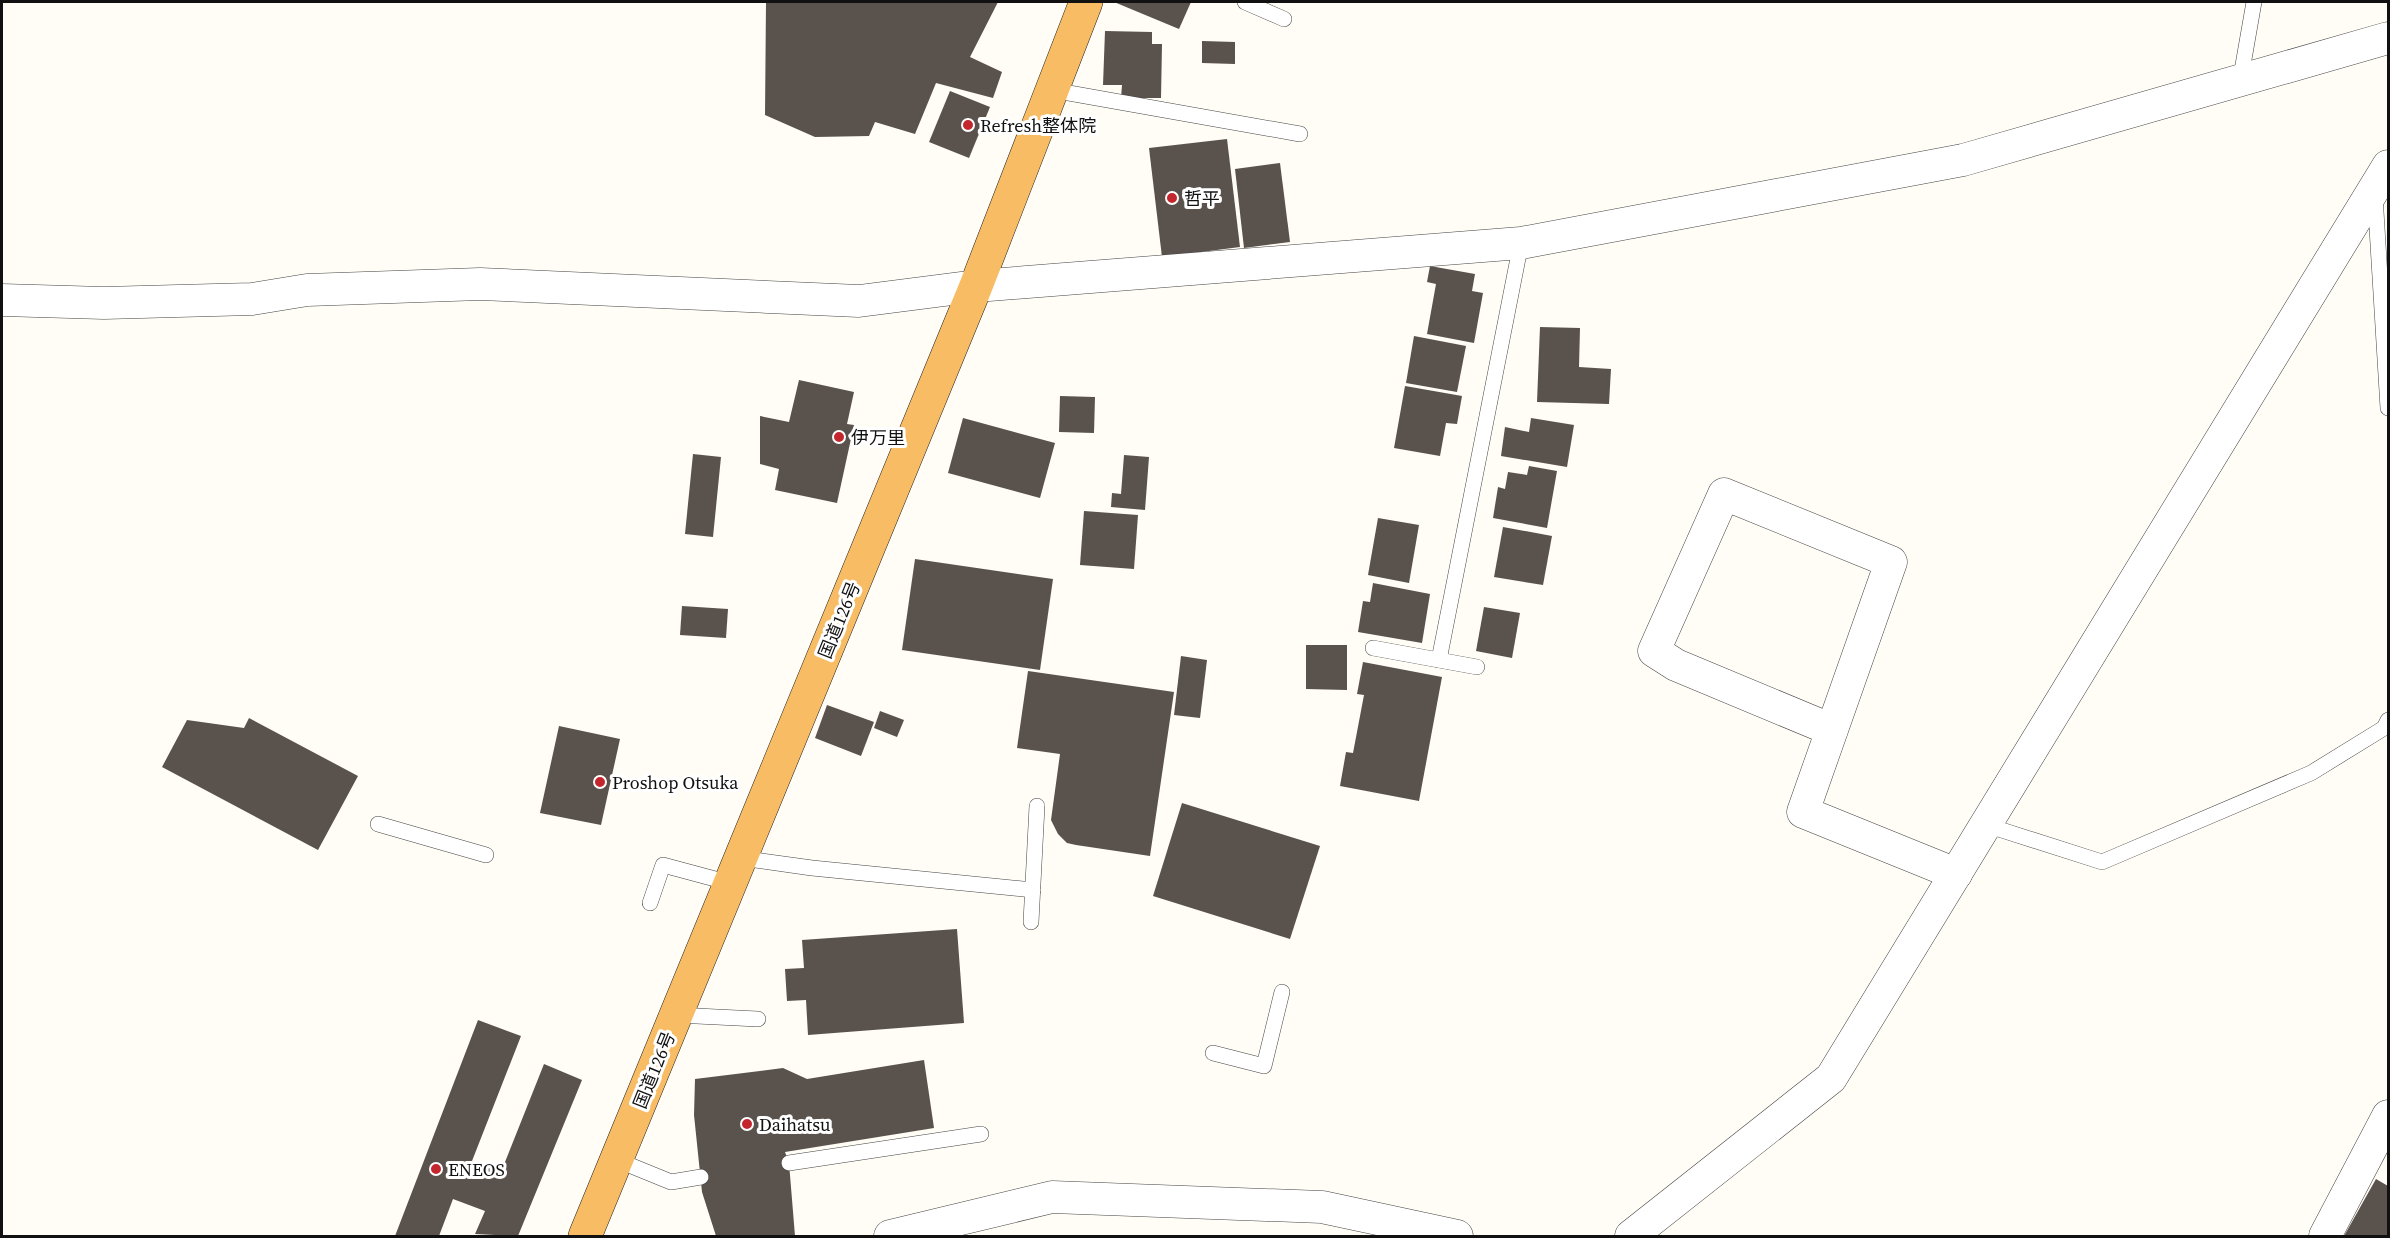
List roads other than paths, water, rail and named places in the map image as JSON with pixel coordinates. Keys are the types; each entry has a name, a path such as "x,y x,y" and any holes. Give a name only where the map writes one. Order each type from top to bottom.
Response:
{"highway":[{"name":"国道126号","path":"585,1236 976,286 1086,2"}],"street":[{"path":"2,300 104,303 240,299 307,290 480,284 859,301 976,286 1521,243 1963,160 2388,38"},
{"path":"1631,1236 1831,1078 2382,177"},
{"path":"1832,730 1677,665 1654,651 1724,494 1891,562 1832,730 1803,812 1956,874"},
{"path":"2325,1236 2388,1116"},
{"path":"890,1236 1052,1197 1322,1207 1457,1236"}],"lane":[{"path":"1245,2 1284,19"},
{"path":"2240,82 2254,2"},
{"path":"1052,90 1300,134"},
{"path":"2382,177 2388,408"},
{"path":"1439,660 1521,243"},
{"path":"1373,648 1477,667"},
{"path":"1986,825 2102,862 2311,773 2384,728 2388,720"},
{"path":"1031,922 1037,806"},
{"path":"378,824 486,855"},
{"path":"650,903 663,865 736,870 812,868 1033,890"},
{"path":"1213,1053 1264,1066 1282,992"},
{"path":"676,1015 758,1019"},
{"path":"789,1163 981,1134"},
{"path":"617,1160 671,1182 701,1177"}],"place":[{"name":"Refresh整体院","path":"968,125"},
{"name":"哲平","path":"1172,198"},
{"name":"伊万里","path":"839,437"},
{"name":"Proshop Otsuka","path":"600,782"},
{"name":"Daihatsu","path":"747,1124"},
{"name":"ENEOS","path":"436,1169"}]}
